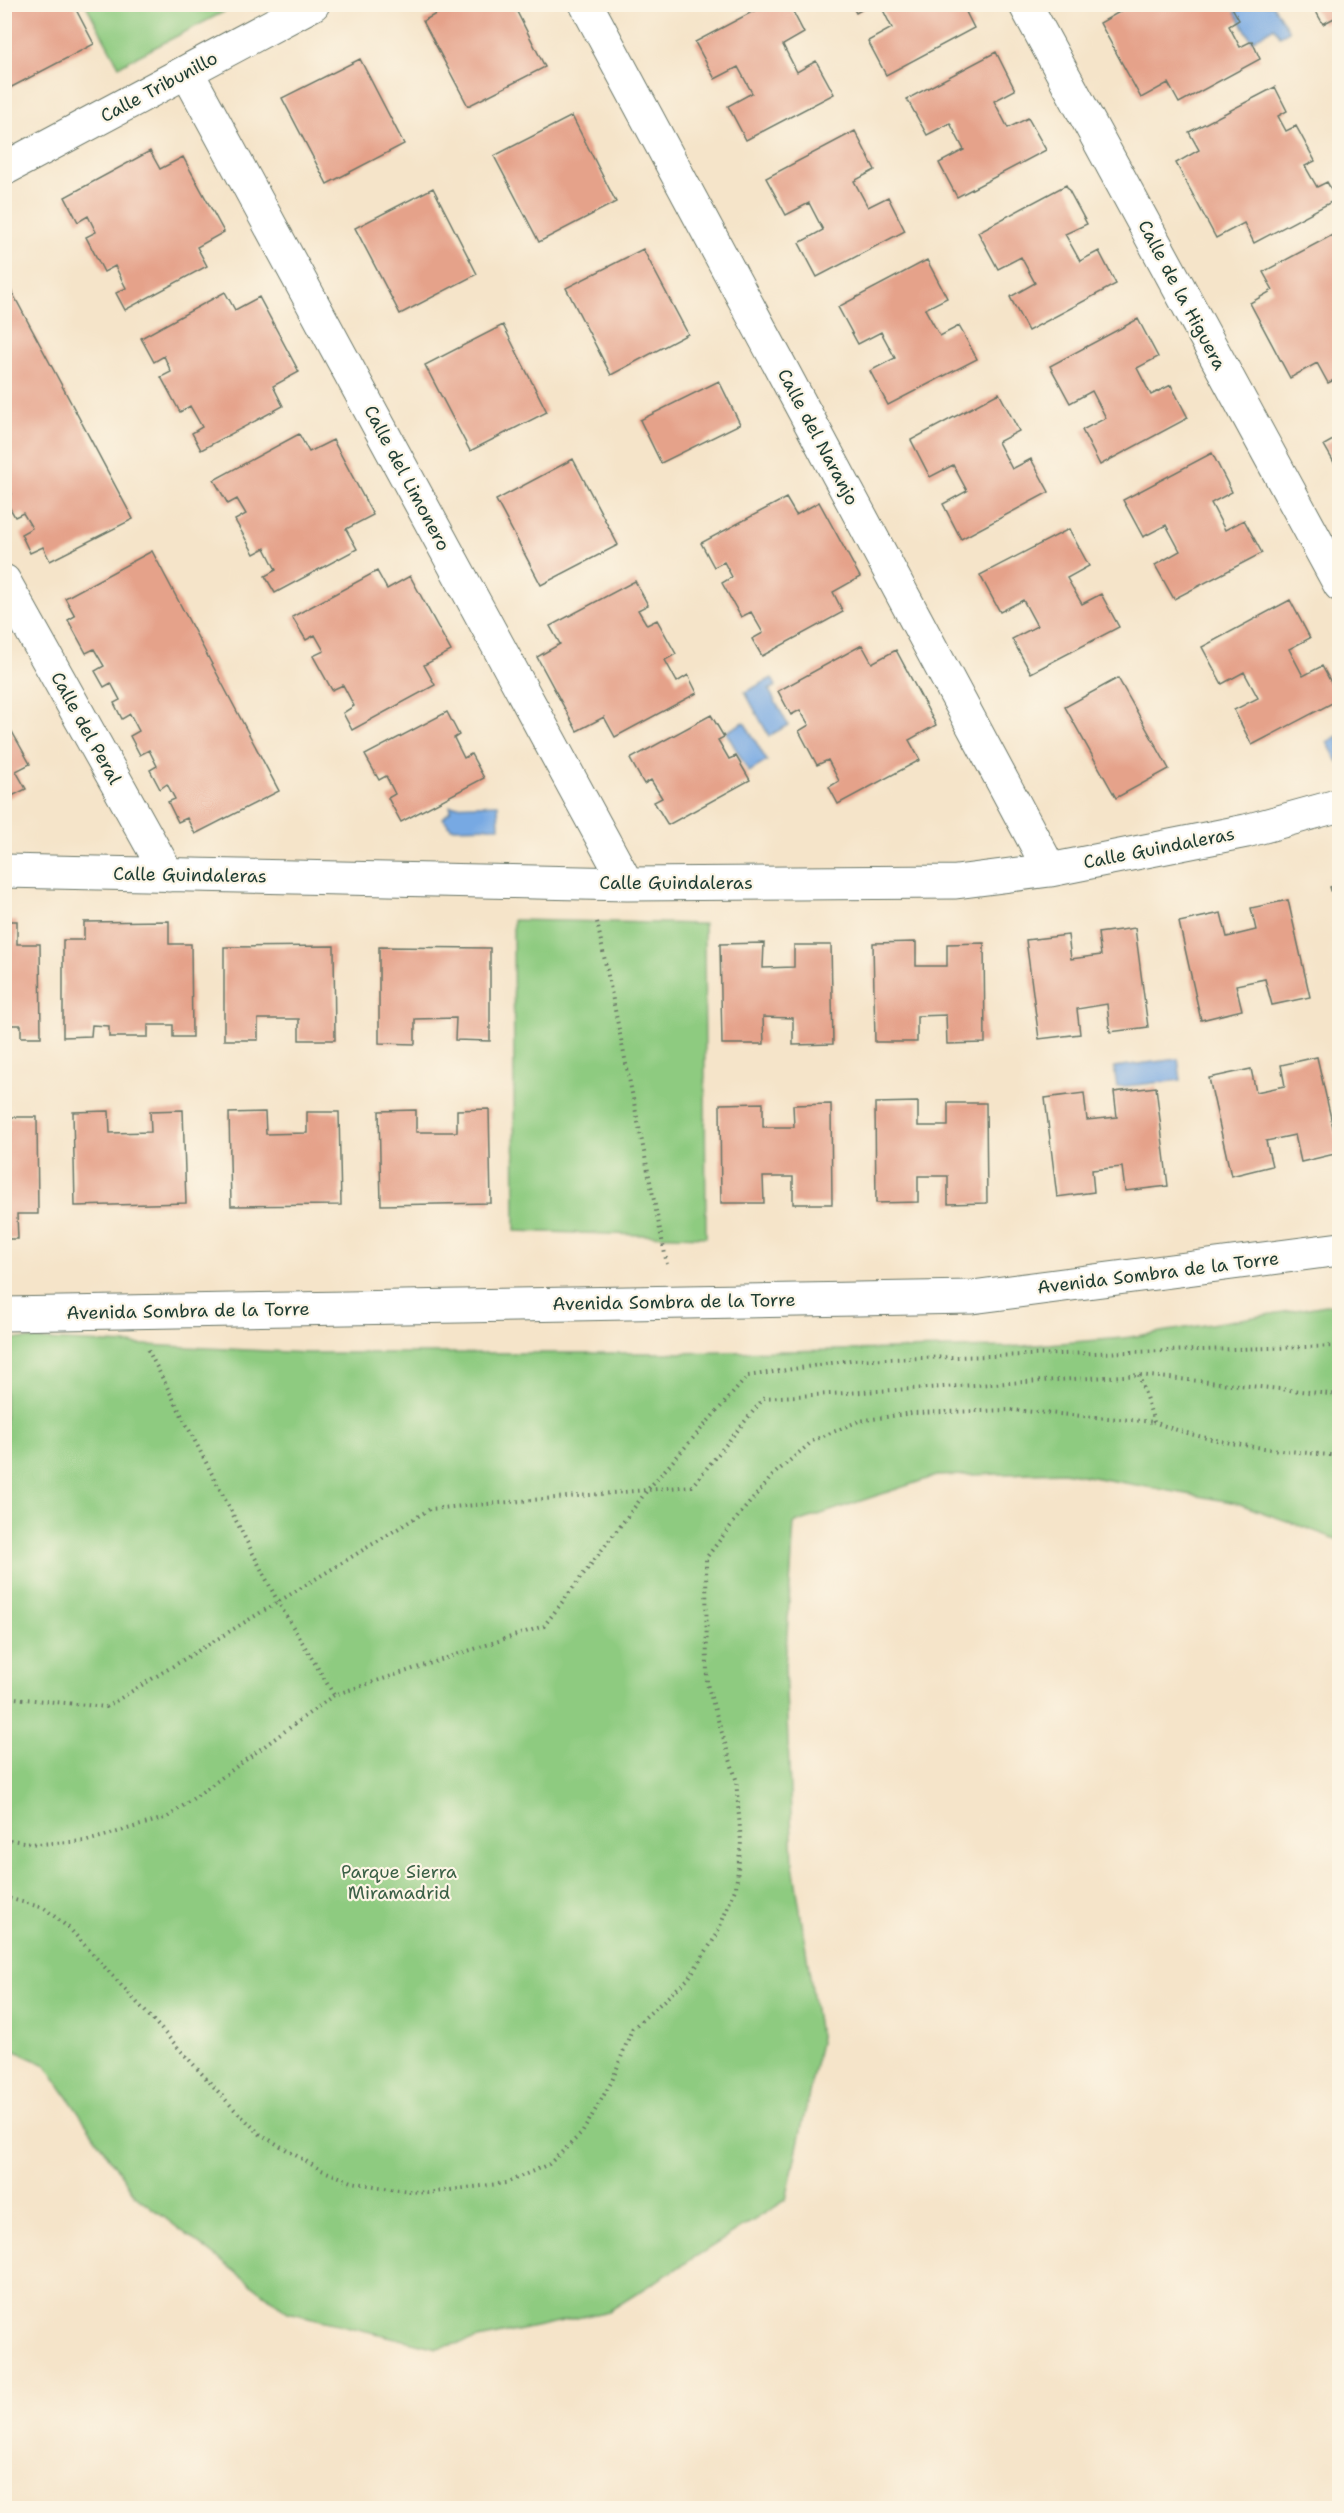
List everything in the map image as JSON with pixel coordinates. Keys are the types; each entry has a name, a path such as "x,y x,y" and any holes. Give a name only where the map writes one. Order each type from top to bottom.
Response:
{"street":[{"name":"Calle Tribunillo","path":"4,169 313,4"},
{"name":"Calle del Naranjo","path":"586,4 1050,870"},
{"name":"Calle de la Higuera","path":"1025,4 1340,585"},
{"name":"Calle del Limonero","path":"188,72 627,884"},
{"name":"Calle del Peral","path":"4,581 168,874"},
{"name":"Calle Guindaleras","path":"4,871 627,884 956,882 1050,870 1246,831 1340,805"},
{"name":"Avenida Sombra de la Torre","path":"4,1314 972,1298 1340,1249"}],"path":[{"path":"589,883 675,1302"},
{"path":"129,1312 279,1602 334,1695"},
{"path":"4,1839 37,1844 87,1840 168,1817 334,1695 544,1626 649,1488 748,1376 851,1360 1340,1346"},
{"path":"4,1697 106,1707 430,1509 692,1486 764,1398 1139,1375 1340,1395"},
{"path":"1139,1375 1154,1422"},
{"path":"4,1897 44,1908 70,1929 234,2109 260,2134 283,2150 319,2169 352,2182 391,2189 427,2193 506,2183 549,2164 582,2133 612,2081 632,2030 688,1979 716,1936 736,1887 741,1842 736,1779 707,1684 706,1558 774,1474 814,1440 859,1421 912,1413 1011,1410 1154,1422 1185,1434 1271,1449 1340,1456"}],"green space":[{"path":"86,5 237,5 119,66"},
{"path":"513,920 704,924 706,1237 515,1231"},
{"name":"Parque Sierra Miramadrid","path":"1339,1303 1339,1540 1237,1503 1064,1472 936,1476 794,1523 785,1667 793,1864 820,2042 786,2200 609,2311 437,2348 288,2312 135,2195 46,2065 5,2046 5,1338 307,1353 675,1353 1010,1347 1124,1338"}],"water":[{"path":"1248,4 1273,5 1289,31 1280,36 1274,27 1252,41 1235,12"},
{"path":"772,678 776,686 769,690 788,725 769,736 745,692"},
{"path":"744,722 767,761 749,772 726,732"},
{"path":"1339,735 1339,761 1338,762 1327,742"},
{"path":"498,804 499,827 451,828 443,818 451,810 450,806"},
{"path":"1178,1059 1181,1080 1117,1087 1114,1067"}],"building":[{"path":"4,4 73,4 94,44 4,91"},
{"path":"454,4 513,4 545,67 468,106 423,21"},
{"path":"767,4 789,4 804,33 783,45 797,72 816,61 834,94 746,140 728,106 752,93 738,67 715,79 695,42"},
{"path":"851,4 872,4 856,13"},
{"path":"880,4 962,4 974,28 886,75 868,41 892,28"},
{"path":"1120,4 1230,4 1239,20 1229,26 1240,47 1252,41 1260,59 1179,103 1168,83 1141,98 1100,23 1123,10"},
{"path":"1340,4 1340,15 1323,24 1313,6"},
{"path":"996,52 1015,90 994,101 1008,128 1028,118 1046,150 957,197 939,163 964,150 950,123 927,135 907,99"},
{"path":"360,59 404,144 327,184 282,98"},
{"path":"1275,87 1287,111 1278,116 1286,131 1296,126 1315,161 1305,166 1317,187 1327,182 1337,199 1254,243 1244,223 1216,238 1176,163 1199,150 1189,132"},
{"path":"572,116 616,202 539,242 494,156"},
{"path":"855,131 875,170 854,181 868,207 888,197 905,231 817,277 799,243 823,230 809,203 786,215 766,178"},
{"path":"150,151 160,169 183,157 224,232 197,247 207,266 125,310 116,293 126,288 115,266 104,272 86,237 96,232 88,216 78,222 65,197"},
{"path":"1066,185 1087,224 1065,234 1080,261 1099,251 1116,284 1028,331 1010,297 1035,283 1021,257 998,269 978,232"},
{"path":"433,188 477,274 400,314 355,228"},
{"path":"1340,231 1340,377 1328,383 1317,363 1290,378 1250,303 1273,290 1263,272"},
{"path":"643,249 688,334 611,375 566,288"},
{"path":"927,260 947,298 925,309 940,336 959,326 977,359 888,405 870,371 895,358 881,332 858,344 838,307"},
{"path":"4,277 133,519 50,561 43,547 30,553 21,534 32,528 23,513 15,517 4,498 12,494 4,481"},
{"path":"225,292 235,310 259,297 299,372 273,386 283,406 201,450 192,433 202,427 190,406 180,412 161,377 171,372 164,356 154,362 141,338"},
{"path":"1138,319 1158,357 1137,368 1151,395 1171,385 1188,418 1100,465 1082,430 1106,418 1092,391 1070,403 1050,366"},
{"path":"503,325 547,412 470,451 425,365"},
{"path":"719,381 740,424 661,463 640,420"},
{"path":"999,393 1019,431 998,442 1012,469 1031,459 1049,492 961,539 943,504 967,491 953,465 930,477 911,440"},
{"path":"299,434 309,452 333,440 373,515 346,529 357,549 275,593 265,576 276,570 265,548 254,554 235,520 246,514 237,499 228,504 214,480"},
{"path":"1340,436 1340,473 1324,445"},
{"path":"1212,453 1232,492 1211,503 1225,530 1244,520 1262,553 1174,599 1155,565 1180,551 1166,525 1143,537 1123,500"},
{"path":"573,459 618,545 541,585 496,500"},
{"path":"786,498 796,515 819,502 860,577 833,592 843,612 762,656 752,639 763,633 751,612 741,617 722,583 732,577 724,562 714,567 701,543"},
{"path":"1069,529 1089,566 1067,578 1082,604 1101,594 1119,627 1031,673 1012,639 1037,626 1023,600 1000,612 980,575"},
{"path":"152,551 279,791 195,834 187,818 178,822 168,802 175,799 167,784 160,789 150,770 157,766 149,750 140,755 130,736 139,731 130,714 122,719 114,703 120,700 111,683 104,687 95,671 104,666 94,649 86,653 68,620 75,616 65,598"},
{"path":"377,571 387,589 410,576 451,651 424,665 435,685 352,730 343,713 354,706 343,685 332,690 313,656 324,651 315,635 306,640 292,617"},
{"path":"635,581 648,605 638,610 647,625 657,620 676,654 665,660 677,682 688,675 697,693 615,737 604,717 577,731 537,657 560,644 550,626"},
{"path":"1290,600 1310,638 1289,649 1303,676 1322,666 1340,699 1252,745 1234,710 1258,698 1244,672 1222,684 1202,647"},
{"path":"862,645 872,663 896,650 936,725 909,740 920,760 838,804 829,787 839,781 828,760 817,765 799,731 809,725 800,710 791,715 778,691"},
{"path":"1118,678 1169,769 1116,798 1065,707"},
{"path":"447,712 459,735 454,738 464,758 471,754 484,778 401,822 388,798 395,794 386,776 379,780 365,755"},
{"path":"711,715 724,737 718,740 729,759 736,756 750,780 668,825 654,802 662,798 651,780 644,784 630,759"},
{"path":"10,728 30,764 16,771 26,789 4,800 4,731"},
{"path":"1340,884 1340,916 1339,916 1330,887"},
{"path":"1288,900 1310,997 1272,1005 1265,979 1236,985 1242,1010 1201,1020 1179,922 1221,913 1227,937 1256,930 1251,908"},
{"path":"4,921 17,921 17,944 40,944 41,1037 21,1037 21,1025 4,1025"},
{"path":"169,921 169,944 191,944 192,1037 173,1037 173,1025 148,1025 148,1037 109,1037 109,1026 92,1025 91,1036 63,1037 63,940 84,940 84,922"},
{"path":"1135,928 1148,1027 1110,1032 1107,1004 1077,1009 1080,1034 1039,1039 1026,940 1068,935 1071,959 1101,955 1098,933"},
{"path":"916,942 916,966 947,966 947,944 984,943 985,1043 947,1044 946,1015 917,1016 917,1042 875,1042 873,943"},
{"path":"764,943 763,968 794,967 794,945 831,945 833,1044 793,1045 793,1018 763,1017 764,1044 722,1044 720,944"},
{"path":"334,946 335,1040 299,1040 299,1019 258,1019 258,1040 224,1040 224,947"},
{"path":"379,947 490,948 490,1041 455,1040 456,1018 415,1019 415,1044 379,1043"},
{"path":"1317,1057 1339,1153 1301,1162 1295,1135 1266,1141 1272,1166 1231,1176 1209,1078 1251,1069 1256,1092 1285,1086 1281,1065"},
{"path":"1156,1087 1168,1186 1125,1191 1122,1167 1092,1170 1094,1192 1057,1197 1045,1098 1084,1093 1087,1120 1117,1117 1114,1092"},
{"path":"918,1102 918,1126 948,1126 948,1103 986,1103 987,1203 948,1204 948,1176 918,1176 918,1202 876,1203 875,1103"},
{"path":"763,1103 763,1127 794,1127 793,1105 831,1104 832,1204 793,1204 793,1177 763,1177 764,1203 721,1203 720,1104"},
{"path":"489,1109 491,1203 381,1205 379,1111 416,1110 416,1132 457,1132 457,1110"},
{"path":"183,1110 186,1203 75,1206 73,1112 109,1111 110,1133 151,1132 150,1111"},
{"path":"265,1112 266,1134 307,1133 307,1112 339,1112 341,1205 231,1206 229,1113"},
{"path":"9,1117 37,1117 38,1214 17,1214 18,1239 4,1239 4,1129 9,1128"}]}
